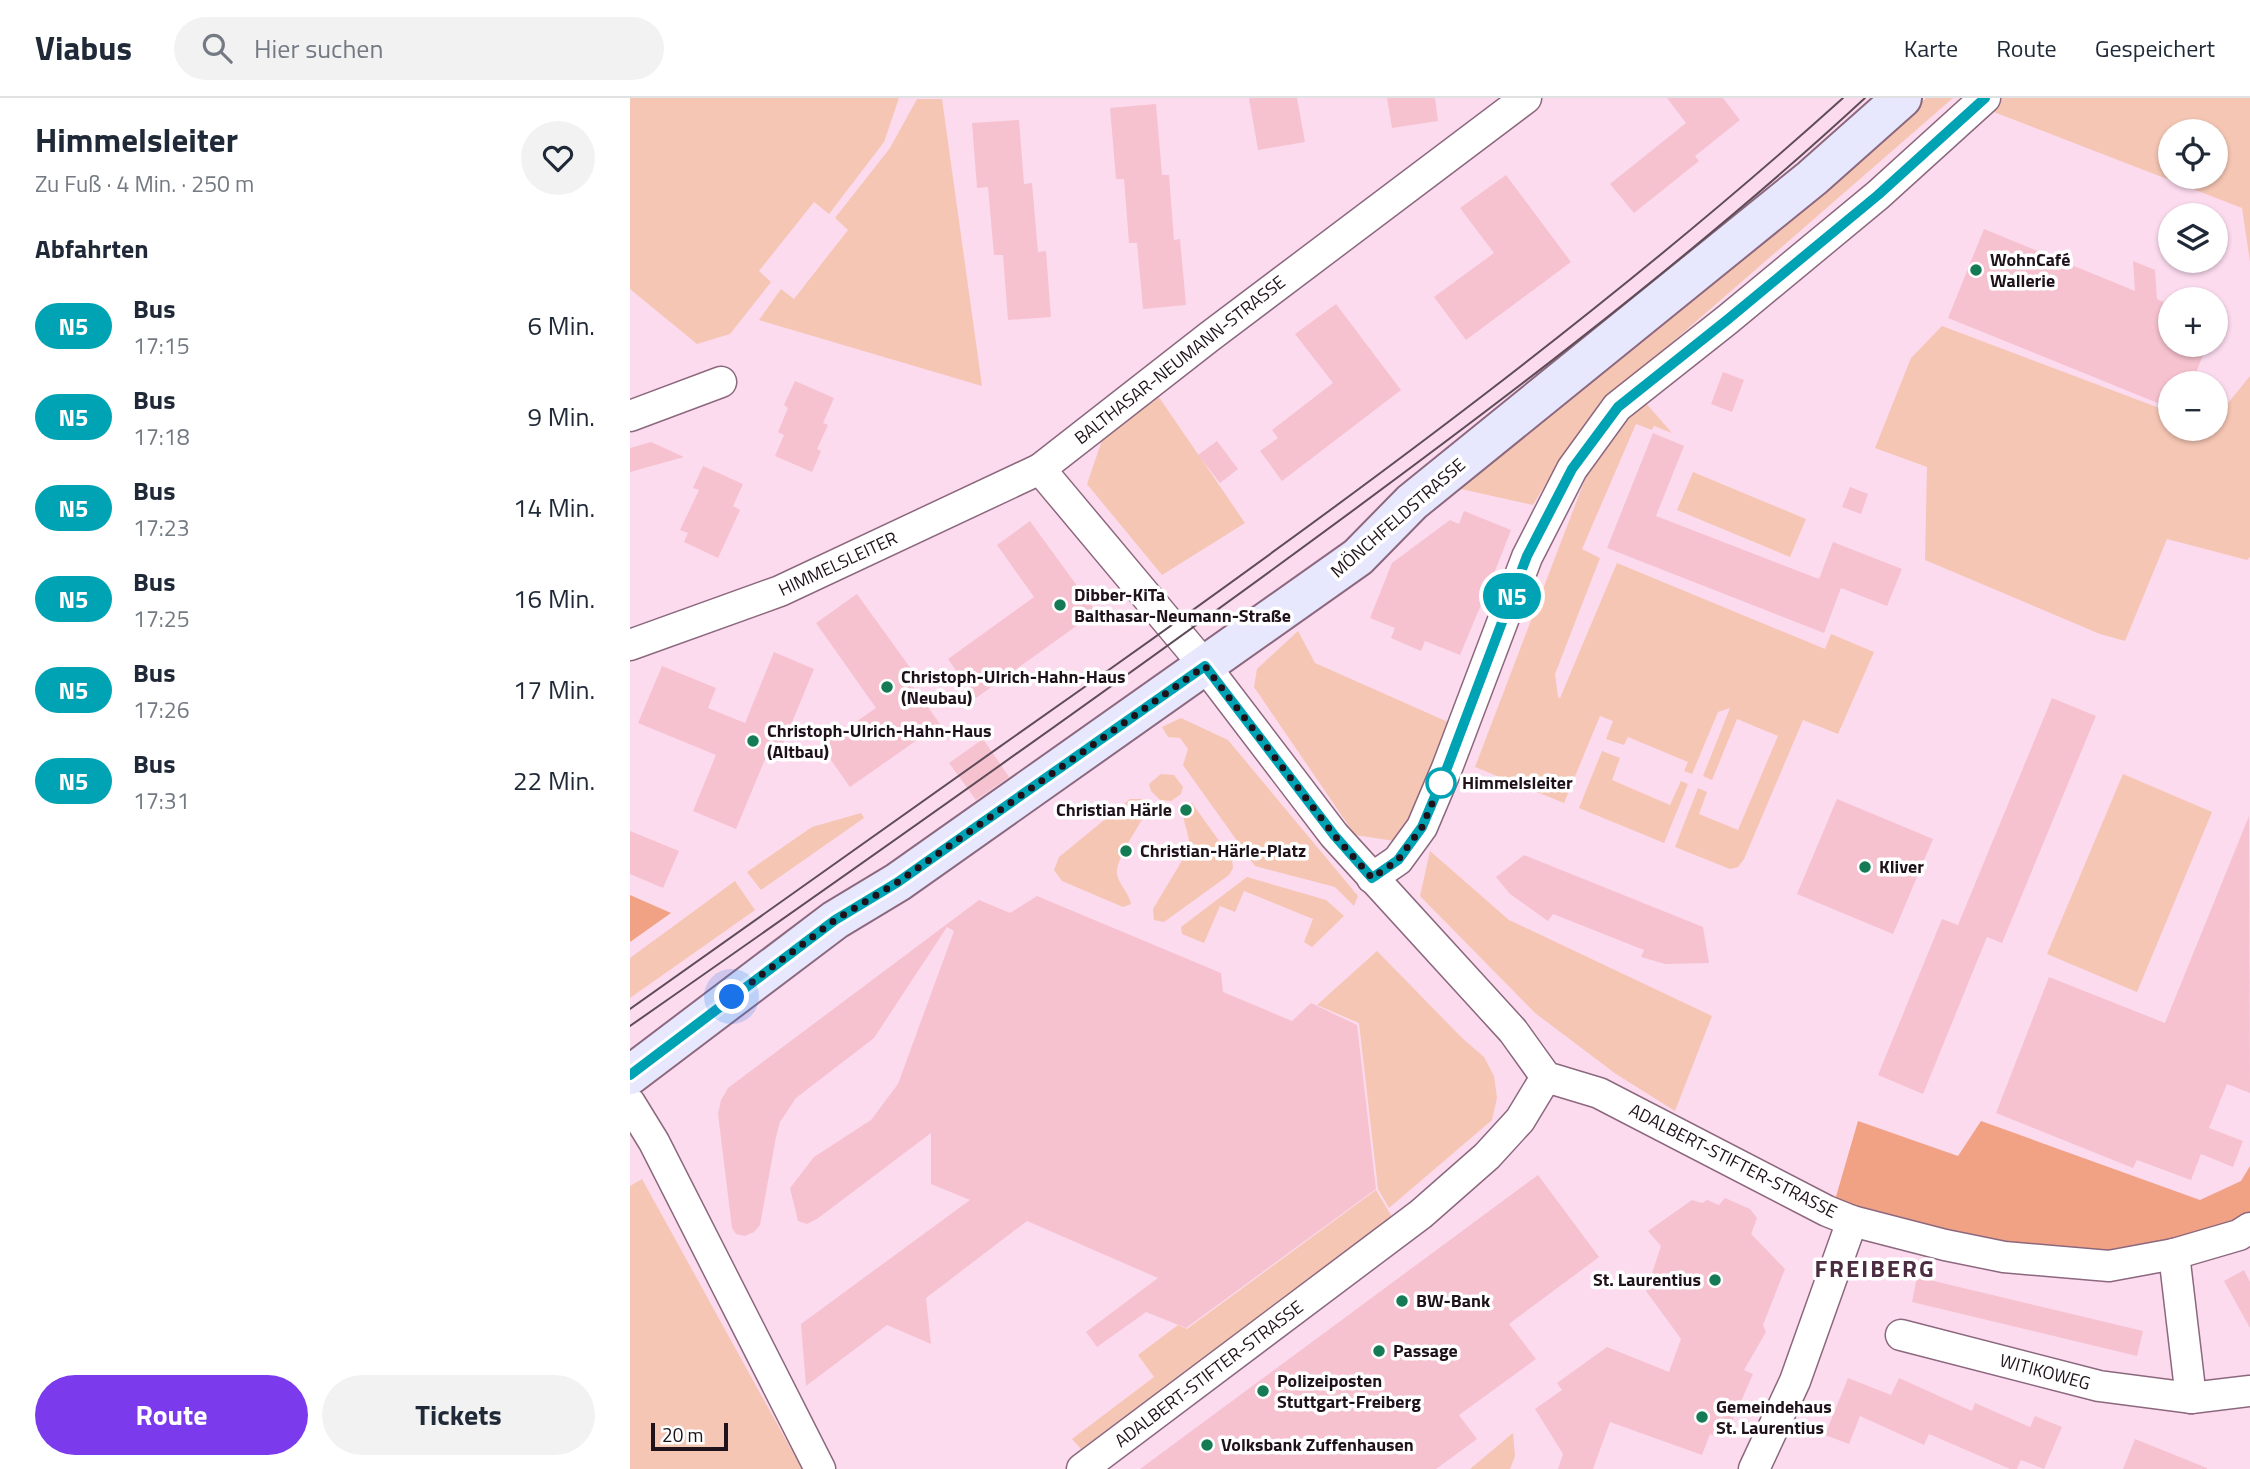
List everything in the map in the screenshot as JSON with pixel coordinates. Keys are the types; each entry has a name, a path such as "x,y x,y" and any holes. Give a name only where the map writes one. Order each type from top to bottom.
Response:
{"main road":[{"name":"MÖNCHFELDSTRASSE","path":"630,1075 835,920 898,882 1358,557 1412,502 1801,187 1902,98"}],"street":[{"name":"BALTHASAR-NEUMANN-STRASSE","path":"1040,469 1209,337 1526,98"},
{"path":"1372,878 1398,860 1422,827 1527,556 1572,469 1618,407 1878,195 1985,98"},
{"path":"630,416 721,382"},
{"name":"HIMMELSLEITER","path":"630,645 780,591 1040,469"},
{"path":"1040,469 1205,666 1334,835 1513,1031 1546,1077"},
{"name":"ADALBERT-STIFTER-STRASSE","path":"1082,1469 1421,1214 1487,1156 1520,1120 1546,1077 1599,1093 1806,1202 1852,1220 1945,1245 2004,1257 2109,1266 2175,1254 2239,1235 2250,1228"},
{"path":"630,1104 654,1142 820,1469"},
{"path":"1754,1469 1795,1381 1852,1220"},
{"path":"2175,1254 2191,1398"},
{"name":"WITIKOWEG","path":"1901,1335 2099,1386 2191,1398 2250,1391"}],"shaded area":[{"path":"630,98 899,98 884,142 829,214 814,202 759,271 771,282 730,334 697,344 630,289"},
{"path":"1926,98 1953,98 1608,398 1566,450 1533,505 1452,487 1720,274"},
{"path":"1998,98 2250,98 2250,262 2242,208 2193,189 2228,189 2228,119 2158,119 2158,176 1986,109"},
{"path":"917,99 942,99 982,386 759,320 781,289 794,299 848,230 835,218 890,148"},
{"path":"1942,326 2158,407 2158,441 2228,441 2228,403 2250,376 2250,557 2247,560 2167,539 2125,641 2100,634 1925,560 1927,467 1875,448 1911,358"},
{"path":"1152,387 1245,523 1162,575 1087,484 1108,423"},
{"path":"1644,401 1672,433 1654,426 1652,430 1636,424 1582,549 1600,558 1555,674 1558,697 1560,698 1617,563 1825,649 1831,634 1874,652 1838,734 1803,720 1744,859 1738,867 1730,869 1675,847 1698,788 1707,792 1699,814 1738,830 1778,736 1737,719 1712,780 1703,776 1730,708 1718,712 1692,774 1684,771 1688,762 1628,737 1624,745 1606,739 1613,721 1600,716 1564,803 1475,767 1587,474 1629,414"},
{"path":"1693,472 1806,519 1790,557 1677,510"},
{"path":"1298,631 1315,663 1448,722 1409,826 1394,841 1355,835 1254,687 1257,669"},
{"path":"1181,718 1228,740 1358,896 1354,906 1335,887 1255,866 1183,765 1188,749 1180,738 1168,737 1162,727"},
{"path":"1602,751 1620,758 1612,780 1670,805 1681,781 1688,784 1664,843 1579,808"},
{"path":"1161,774 1174,775 1183,787 1181,794 1171,801 1160,800 1151,791 1149,784"},
{"path":"2123,774 2212,812 2137,992 2047,954"},
{"path":"1130,799 1143,799 1148,809 1117,868 1118,878 1131,904 1123,907 1062,881 1054,870 1059,857"},
{"path":"1192,803 1232,859 1233,868 1229,875 1164,922 1154,920 1153,909 1189,849 1182,810 1183,804"},
{"path":"861,813 864,818 761,890 747,872 812,827"},
{"path":"1430,851 1509,920 1712,1016 1675,1111 1616,1074 1535,1013 1420,896"},
{"path":"1247,877 1326,900 1344,916 1312,947 1304,942 1313,919 1244,891 1235,912 1220,906 1204,943 1182,934 1181,927"},
{"path":"735,881 755,910 630,998 630,958"},
{"path":"630,895 671,913 630,942"},
{"path":"1377,951 1484,1057 1494,1076 1497,1098 1492,1120 1389,1208 1378,1189 1359,1023 1317,1005"},
{"path":"1858,1121 1958,1156 1981,1121 2200,1200 2241,1181 2250,1166 2250,1212 2222,1227 2114,1251 1996,1244 1835,1200"},
{"path":"642,1179 802,1469 630,1469 630,1186"},
{"path":"1376,1190 1392,1217 1081,1449 1072,1439 1154,1377 1138,1355 1178,1325 1187,1329"},
{"path":"1513,1433 1515,1456 1510,1469 1470,1469"}],"building":[{"path":"1249,98 1297,98 1305,142 1258,150"},
{"path":"1387,98 1435,98 1438,121 1392,128"},
{"path":"1667,98 1723,98 1740,120 1695,156 1699,161 1634,213 1610,184 1686,123"},
{"path":"1156,104 1162,175 1169,175 1174,240 1180,239 1186,305 1143,309 1137,243 1129,243 1124,179 1116,179 1110,108"},
{"path":"1019,120 1024,184 1032,183 1038,252 1046,251 1051,317 1008,320 1003,255 994,255 988,187 977,188 972,123"},
{"path":"1506,175 1571,262 1466,340 1434,297 1494,253 1460,208"},
{"path":"1984,229 2135,291 2133,261 2155,270 2158,357 2202,357 2197,371 2158,371 2158,403 1948,318"},
{"path":"1336,304 1401,390 1282,481 1260,451 1278,438 1272,430 1333,383 1295,334"},
{"path":"1723,372 1744,380 1732,412 1711,404"},
{"path":"795,381 834,398 823,423 828,425 817,449 821,451 812,472 775,456 784,435 778,432 788,408 784,405"},
{"path":"1653,433 1684,446 1656,516 1819,579 1833,542 1902,569 1887,606 1841,588 1824,633 1607,548"},
{"path":"1217,441 1238,469 1220,483 1198,455"},
{"path":"651,442 684,457 630,472 630,448"},
{"path":"703,466 743,484 733,506 740,510 718,558 684,542 688,533 680,530 699,490 693,488"},
{"path":"1850,487 1868,494 1861,514 1842,507"},
{"path":"1464,511 1511,530 1495,571 1502,574 1491,604 1483,600 1460,655 1425,641 1421,651 1391,638 1395,628 1370,618 1392,563 1450,520 1459,524"},
{"path":"1030,521 1096,612 976,698 948,659 1034,597 997,545"},
{"name":"Christoph-Ulrich-Hahn-Haus (Neubau)","path":"857,594 914,673 907,678 940,724 850,787 821,746 876,708 816,623"},
{"name":"Christoph-Ulrich-Hahn-Haus (Altbau)","path":"774,652 814,669 776,761 766,757 736,829 693,811 716,755 638,723 662,666 716,688 708,708 745,723"},
{"path":"2052,698 2096,716 2002,943 1987,937 1923,1094 1878,1075 1942,919 1958,925"},
{"path":"983,739 1009,777 976,800 949,763"},
{"name":"Kliver","path":"1837,799 1933,839 1893,934 1797,894"},
{"path":"2249,816 2250,1093 2227,1084 2209,1128 2243,1141 2233,1167 2201,1154 2191,1180 2137,1160 2133,1168 1996,1113 2049,977 2165,1023"},
{"path":"630,831 679,851 663,888 630,874"},
{"path":"1524,855 1703,927 1709,963 1665,964 1641,957 1644,950 1553,914 1548,921 1510,894 1496,877"},
{"path":"1037,896 1221,973 1223,992 1292,1021 1311,1003 1357,1025 1376,1189 1186,1328 1146,1312 1097,1347 1086,1332 1158,1278 1027,1221 926,1298 931,1344 887,1325 806,1386 801,1324 970,1200 931,1184 931,1133 807,1224 798,1221 790,1188 814,1157 871,1120 898,1084 954,931 947,927 874,1038 796,1098 780,1122 760,1225 745,1236 736,1234 732,1228 718,1114 721,1100 728,1088 979,900 1010,913"},
{"path":"1538,1175 1599,1257 1509,1324 1536,1359 1459,1415 1477,1439 1436,1469 1140,1469"},
{"path":"1725,1198 1750,1209 1757,1218 1751,1234 1785,1269 1763,1325 1766,1332 1744,1370 1753,1374 1732,1422 1727,1419 1719,1438 1710,1434 1702,1455 1610,1422 1593,1469 1558,1469 1563,1454 1535,1409 1562,1390 1557,1383 1607,1347 1669,1372 1681,1339 1646,1291 1661,1246 1648,1231 1692,1200 1702,1203 1707,1200 1719,1205"},
{"path":"2244,1270 2250,1282 2250,1328 2224,1281"},
{"path":"1917,1277 2143,1331 2137,1356 1912,1302"},
{"path":"1848,1378 1891,1395 1899,1378 1972,1411 1975,1403 2030,1427 2035,1416 2062,1427 2044,1469 2021,1460 2017,1469 2010,1469 1929,1434 1924,1445 1860,1416 1849,1444 1825,1435"},
{"path":"2135,1439 2207,1468 2207,1469 2123,1469"}],"tram line":[{"path":"630,1009 1198,606 1388,467 1665,251 1843,98"},
{"path":"630,1026 1115,683 1427,456 1651,282 1795,161 1865,98"}],"bus line":[{"name":"N5","path":"630,1075 835,920 898,882 1205,666 1334,835 1372,878 1398,860 1422,827 1527,556 1572,469 1618,407 1878,195 1985,98"}],"place":[{"name":"WohnCafé Wallerie","path":"1976,270"},
{"name":"Dibber-KiTa Balthasar-Neumann-Straße","path":"1060,605"},
{"name":"Christoph-Ulrich-Hahn-Haus (Neubau)","path":"887,687"},
{"name":"Christoph-Ulrich-Hahn-Haus (Altbau)","path":"753,741"},
{"name":"Himmelsleiter","path":"1441,783"},
{"name":"Christian Härle","path":"1186,810"},
{"name":"Christian-Härle-Platz","path":"1126,851"},
{"name":"Kliver","path":"1865,867"},
{"name":"St. Laurentius","path":"1715,1280"},
{"name":"BW-Bank","path":"1402,1301"},
{"name":"Passage","path":"1379,1351"},
{"name":"Polizeiposten Stuttgart-Freiberg","path":"1263,1391"},
{"name":"Gemeindehaus St. Laurentius","path":"1702,1417"},
{"name":"Volksbank Zuffenhausen","path":"1207,1445"}],"district":[{"name":"FREIBERG","path":"1875,1269"}],"route":[{"path":"732,997 835,920 898,882 1205,666 1334,835 1372,878 1398,860 1422,827 1441,783"}]}
